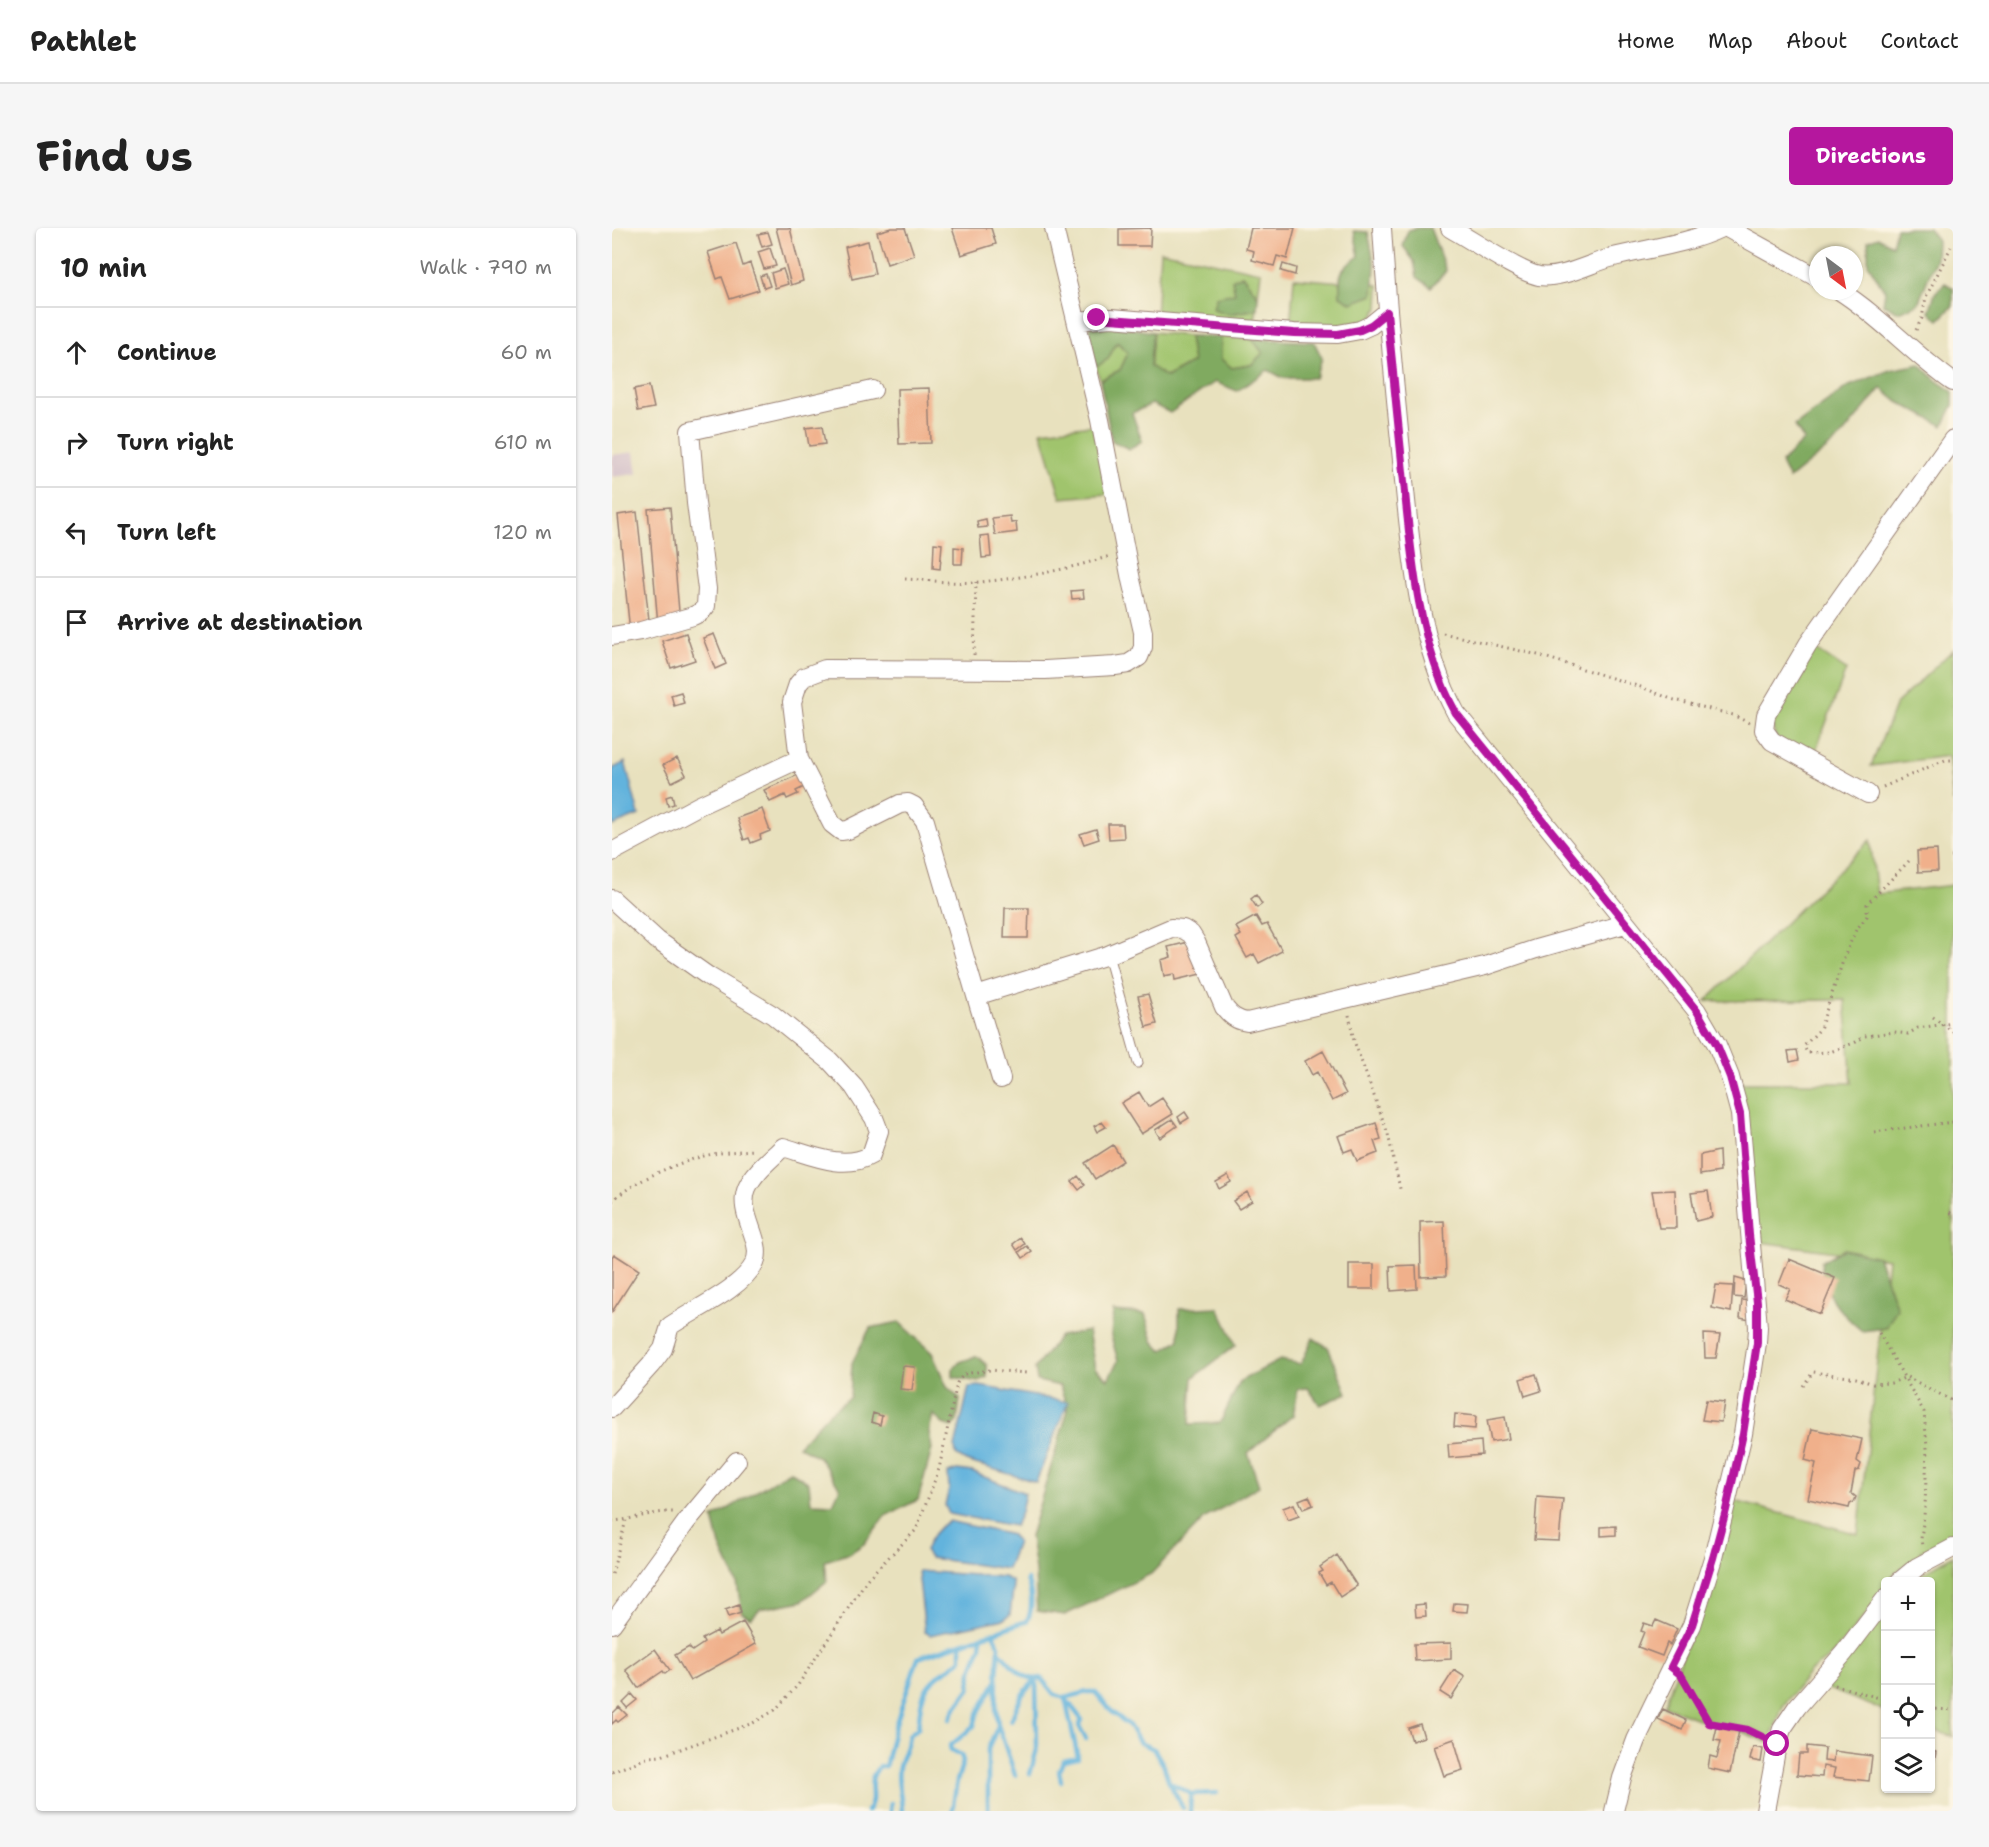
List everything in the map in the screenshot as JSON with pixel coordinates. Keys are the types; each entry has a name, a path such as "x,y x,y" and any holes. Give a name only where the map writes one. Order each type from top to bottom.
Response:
{"street":[{"path":"1001,1079 926,821 920,812 908,803 900,804 848,830 841,831 832,824 799,759 792,702 798,684 804,677 825,669 1045,670 1114,666 1128,664 1139,657 1143,647 1143,632 1100,420 1054,228"},
{"path":"1382,228 1387,312 1411,553 1426,629 1445,693 1456,713 1697,1011 1717,1045 1730,1077 1740,1114 1749,1235 1757,1302 1757,1343 1738,1461 1704,1590 1692,1625 1636,1740 1622,1778 1614,1811"},
{"path":"1450,228 1520,268 1539,276 1557,275 1611,258 1698,239 1721,228"},
{"path":"1727,228 1809,273"},
{"path":"1855,300 1927,363 1953,382"},
{"path":"1077,321 1111,318 1294,333 1338,334 1360,330 1371,325 1387,312"},
{"path":"612,636 641,631 693,616 706,606 707,590 690,431 873,390"},
{"path":"1868,794 1772,741 1764,730 1766,715 1808,644 1953,440"},
{"path":"612,852 698,806 799,759"},
{"path":"612,899 657,940 708,976 773,1015 822,1053 854,1087 874,1118 879,1131 871,1155 862,1161 848,1163 783,1147 754,1177 744,1197 744,1210 756,1248 757,1258 753,1266 746,1275 718,1297 670,1326 663,1349 612,1408"},
{"path":"976,996 1108,955 1171,928 1183,929 1191,934 1196,942 1224,1007 1237,1020 1247,1022 1485,966 1625,924"},
{"path":"612,1624 694,1513 737,1461"},
{"path":"1905,1577 1926,1562 1953,1548"},
{"path":"1765,1811 1777,1744 1782,1729 1797,1707 1881,1604"}],"lane":[{"path":"1108,955 1138,1063"}],"path":[{"path":"1909,345 1922,318 1926,297 1951,247"},
{"path":"905,579 976,582 1033,575 1082,565 1126,551"},
{"path":"973,669 976,582"},
{"path":"1426,629 1538,655 1644,688 1671,699 1733,715 1764,730"},
{"path":"1868,794 1945,760 1953,760"},
{"path":"1909,861 1867,904 1867,916 1856,930 1845,955 1820,1029 1804,1046 1807,1053 1830,1052 1865,1036 1894,1032 1908,1034 1918,1028 1953,1023"},
{"path":"1345,998 1354,1041 1388,1134 1401,1193"},
{"path":"1933,1017 1953,1032"},
{"path":"1874,1132 1953,1122"},
{"path":"612,1201 645,1180 680,1163 710,1154 783,1147"},
{"path":"1878,1333 1924,1412 1928,1446 1921,1539 1926,1562"},
{"path":"612,1772 649,1757 661,1756 753,1723 775,1710 798,1685 868,1578 916,1530 939,1469 957,1383 964,1374 990,1370 1027,1373"},
{"path":"1803,1386 1813,1372 1856,1378 1873,1384 1891,1383 1908,1377 1953,1401"},
{"path":"612,1521 663,1512 694,1513"},
{"path":"612,1574 626,1520"},
{"path":"1671,1667 1681,1675 1709,1723 1748,1730 1777,1744"},
{"path":"1820,1681 1881,1699"},
{"path":"1935,1709 1953,1710"}],"shaded area":[{"path":"634,452 637,474 612,477 612,455"}],"green space":[{"path":"1430,228 1446,271 1431,287 1417,277 1414,261 1403,246 1408,230"},
{"path":"1896,228 1929,228 1937,240 1936,258 1918,304 1899,312 1883,304 1885,291 1868,264 1868,241 1878,237 1892,245"},
{"path":"1354,231 1368,232 1375,266 1373,295 1352,303 1340,296 1340,276 1344,268 1359,256"},
{"path":"1160,251 1261,272 1258,296 1242,275 1229,314 1257,309 1254,324 1156,318"},
{"path":"1242,275 1258,296 1257,309 1229,314 1213,309 1216,297 1235,293 1232,280"},
{"path":"1294,278 1379,285 1378,308 1371,320 1345,328 1290,328"},
{"path":"1945,283 1953,288 1953,306 1939,320 1929,312 1935,293"},
{"path":"1108,325 1153,332 1150,366 1166,377 1193,362 1189,336 1221,337 1221,359 1232,368 1251,365 1263,353 1252,339 1314,342 1322,358 1315,378 1283,378 1268,370 1237,391 1215,382 1170,413 1152,404 1132,413 1142,441 1129,449 1112,441 1100,380 1120,370 1128,353 1117,342 1108,359 1096,367 1088,339 1091,326"},
{"path":"1153,332 1189,336 1193,362 1166,377 1150,367"},
{"path":"1221,337 1252,339 1263,353 1251,365 1232,368 1221,359"},
{"path":"1117,342 1128,353 1120,370 1100,380 1096,367 1108,359"},
{"path":"1920,364 1937,381 1953,392 1953,405 1943,426 1898,402 1881,388 1840,438 1789,479 1781,463 1804,440 1795,426 1847,387 1890,370"},
{"path":"1093,425 1108,494 1061,498 1041,431"},
{"path":"1812,647 1846,670 1813,758 1776,738 1769,715"},
{"path":"1953,650 1953,802 1948,756 1871,766 1896,704"},
{"path":"1870,840 1877,894 1953,885 1953,1542 1921,1551 1923,1553 1892,1577 1881,1577 1881,1593 1870,1610 1832,1655 1809,1672 1783,1706 1769,1743 1664,1706 1703,1599 1731,1500 1858,1534 1888,1259 1753,1241 1738,1083 1852,1083 1845,1000 1706,1001"},
{"path":"1844,1249 1878,1257 1897,1308 1886,1328 1862,1331 1838,1308 1829,1294 1821,1262"},
{"path":"1218,1307 1236,1345 1193,1378 1190,1424 1220,1423 1240,1381 1280,1360 1301,1364 1313,1338 1328,1347 1347,1393 1320,1405 1308,1388 1298,1389 1293,1415 1248,1453 1259,1486 1205,1518 1151,1574 1065,1615 1037,1611 1030,1536 1068,1410 1060,1386 1037,1381 1035,1368 1060,1336 1088,1331 1095,1368 1108,1379 1118,1361 1111,1336 1113,1312 1145,1314 1153,1341 1162,1351 1179,1340 1179,1309"},
{"path":"899,1322 932,1353 947,1387 960,1399 957,1421 952,1427 943,1424 933,1414 929,1432 932,1449 918,1500 885,1516 864,1544 850,1553 825,1561 827,1581 802,1601 760,1609 751,1618 742,1613 737,1583 720,1546 713,1518 790,1471 809,1483 811,1503 833,1504 840,1488 819,1457 798,1446 829,1413 850,1397 852,1363 870,1328"},
{"path":"977,1356 987,1365 987,1377 978,1382 953,1377 953,1369 960,1362"},
{"path":"1953,1555 1953,1737 1935,1730 1935,1577 1917,1577"},
{"path":"1881,1616 1881,1709 1823,1687"}],"water":[{"path":"625,762 639,815 612,826 612,769"},
{"path":"979,1386 1068,1402 1036,1482 966,1461 956,1455 955,1447 969,1387"},
{"path":"957,1470 972,1472 1025,1493 1015,1526 949,1514 945,1505 949,1489 948,1473"},
{"path":"948,1521 1012,1535 1017,1542 1007,1569 930,1558 925,1551 929,1542 937,1530"},
{"path":"918,1571 1004,1577 1012,1581 1010,1615 1004,1619 930,1635 925,1632"}],"building":[{"path":"776,228 790,228 803,281 791,285"},
{"path":"891,228 905,228 914,255 887,264 877,232"},
{"path":"952,228 991,228 996,244 961,255"},
{"path":"1151,228 1150,246 1119,246 1119,229"},
{"path":"1251,228 1295,228 1287,259 1277,256 1274,266 1252,260 1254,251 1246,249"},
{"path":"768,232 772,244 762,247 758,234"},
{"path":"868,241 875,274 852,279 845,247"},
{"path":"736,243 743,266 750,263 759,290 730,299 722,277 717,279 708,252"},
{"path":"770,248 776,266 764,269 758,252"},
{"path":"1283,264 1296,268 1295,275 1281,271"},
{"path":"783,269 788,284 775,288 771,273"},
{"path":"766,274 770,286 764,288 760,276"},
{"path":"649,386 654,408 638,411 634,389"},
{"path":"929,388 931,443 899,444 897,389"},
{"path":"822,426 825,444 809,446 806,428"},
{"path":"670,507 680,623 658,625 648,509"},
{"path":"637,512 650,629 630,632 618,515"},
{"path":"1010,516 1011,523 1016,522 1017,532 995,535 992,518"},
{"path":"986,519 987,527 978,528 977,521"},
{"path":"989,535 991,557 982,558 980,536"},
{"path":"934,543 942,544 940,569 933,568"},
{"path":"954,547 963,548 962,564 954,564"},
{"path":"1083,590 1084,598 1072,599 1071,591"},
{"path":"686,633 695,660 671,668 662,641"},
{"path":"714,634 726,664 715,669 703,638"},
{"path":"681,692 684,703 674,706 671,695"},
{"path":"677,758 686,775 672,782 663,765"},
{"path":"800,774 806,786 796,791 798,794 787,799 785,795 770,802 764,790"},
{"path":"672,795 674,804 668,806 666,797"},
{"path":"762,809 770,831 760,835 761,839 751,843 749,838 744,840 737,818"},
{"path":"1108,824 1123,824 1124,838 1109,839"},
{"path":"1096,829 1099,839 1084,844 1080,834"},
{"path":"1937,850 1938,871 1918,872 1917,851"},
{"path":"1256,895 1262,904 1257,908 1251,899"},
{"path":"1005,908 1029,908 1028,938 1004,938"},
{"path":"1256,916 1262,926 1267,924 1282,951 1259,963 1254,954 1247,958 1236,938 1241,935 1236,927"},
{"path":"1193,941 1201,974 1175,980 1174,974 1164,976 1161,960 1171,957 1168,947"},
{"path":"1148,994 1157,1024 1146,1027 1138,996"},
{"path":"1797,1050 1799,1060 1790,1062 1788,1051"},
{"path":"1323,1051 1346,1094 1332,1101 1317,1072 1312,1075 1305,1061"},
{"path":"1139,1092 1148,1107 1162,1098 1173,1114 1141,1134 1121,1103"},
{"path":"1185,1112 1189,1118 1181,1123 1178,1117"},
{"path":"1172,1119 1177,1126 1160,1138 1155,1130"},
{"path":"1102,1122 1106,1127 1097,1132 1094,1126"},
{"path":"1376,1123 1381,1139 1374,1141 1378,1153 1357,1161 1352,1149 1344,1152 1338,1136"},
{"path":"1113,1145 1123,1161 1095,1179 1085,1163"},
{"path":"1719,1151 1720,1172 1700,1175 1700,1155"},
{"path":"1228,1175 1231,1182 1219,1189 1216,1182"},
{"path":"1078,1176 1085,1185 1079,1190 1072,1181"},
{"path":"1675,1190 1676,1228 1659,1228 1652,1191"},
{"path":"1708,1191 1712,1217 1696,1221 1691,1193"},
{"path":"1247,1192 1252,1201 1239,1209 1233,1201"},
{"path":"1444,1221 1446,1276 1421,1277 1420,1222"},
{"path":"1021,1238 1025,1244 1017,1250 1013,1244"},
{"path":"1027,1246 1032,1252 1023,1258 1019,1252"},
{"path":"614,1254 639,1270 612,1312 612,1257"},
{"path":"1789,1259 1835,1278 1820,1314 1785,1299 1790,1289 1779,1284"},
{"path":"1349,1264 1374,1264 1374,1289 1349,1289"},
{"path":"1416,1265 1417,1289 1391,1291 1390,1266"},
{"path":"1735,1278 1746,1281 1744,1298 1734,1297"},
{"path":"1716,1285 1733,1286 1731,1312 1712,1308"},
{"path":"1742,1300 1752,1301 1750,1320 1740,1318"},
{"path":"1704,1334 1720,1335 1716,1358 1705,1358"},
{"path":"903,1366 915,1367 912,1390 900,1389"},
{"path":"1536,1374 1541,1391 1525,1396 1520,1379"},
{"path":"1706,1400 1724,1402 1721,1422 1702,1420"},
{"path":"873,1413 882,1416 880,1425 871,1422"},
{"path":"1455,1414 1476,1416 1475,1429 1454,1427"},
{"path":"1505,1417 1509,1439 1491,1442 1487,1420"},
{"path":"1812,1429 1862,1439 1857,1461 1861,1464 1859,1470 1855,1471 1851,1493 1856,1497 1849,1508 1808,1499 1816,1463 1805,1460"},
{"path":"1481,1441 1482,1455 1449,1458 1448,1444"},
{"path":"1309,1496 1313,1505 1303,1509 1299,1500"},
{"path":"1537,1497 1563,1499 1559,1541 1534,1540"},
{"path":"1294,1504 1299,1516 1288,1520 1283,1508"},
{"path":"1616,1526 1616,1535 1601,1536 1601,1527"},
{"path":"1337,1555 1357,1586 1340,1597 1331,1582 1326,1585 1319,1573 1323,1571 1320,1567"},
{"path":"1454,1603 1468,1604 1467,1612 1453,1611"},
{"path":"1425,1604 1426,1616 1416,1617 1415,1605"},
{"path":"739,1605 741,1613 728,1617 725,1610"},
{"path":"1656,1620 1677,1629 1670,1645 1667,1643 1662,1656 1638,1647 1644,1632 1641,1631 1644,1623 1653,1626"},
{"path":"743,1622 756,1644 690,1681 675,1655 689,1647 692,1651 704,1643 702,1639 717,1631 719,1635"},
{"path":"1451,1643 1451,1659 1415,1661 1414,1644"},
{"path":"655,1649 670,1670 665,1674 663,1671 638,1688 626,1670"},
{"path":"1454,1670 1465,1677 1451,1699 1440,1692"},
{"path":"632,1694 637,1700 627,1708 623,1703"},
{"path":"619,1707 627,1715 612,1724 612,1714"},
{"path":"1663,1709 1686,1720 1682,1730 1658,1719"},
{"path":"1420,1724 1424,1737 1412,1741 1408,1728"},
{"path":"1717,1727 1739,1731 1730,1773 1708,1768 1710,1756 1717,1758 1721,1741 1714,1740"},
{"path":"1454,1739 1463,1770 1444,1776 1434,1746"},
{"path":"1807,1746 1825,1748 1824,1761 1833,1762 1834,1751 1872,1756 1869,1781 1833,1777 1835,1768 1823,1766 1822,1777 1797,1775 1799,1754 1807,1754"},
{"path":"1753,1747 1763,1749 1761,1762 1750,1760"}],"waterway":[{"path":"867,1811 872,1800 872,1778 879,1766 885,1767 894,1729 918,1658 1027,1621 1031,1600 1027,1580"},
{"path":"952,1811 963,1761 961,1755 951,1750 950,1746 974,1726 977,1715 997,1680 999,1646 993,1633"},
{"path":"950,1719 970,1688 971,1672 982,1637"},
{"path":"902,1811 898,1773 909,1735 918,1728 922,1699 927,1687 961,1659 961,1644"},
{"path":"999,1651 1023,1675 1034,1679 1041,1678 1054,1694 1065,1698 1082,1720 1079,1726 1086,1739"},
{"path":"1011,1720 1022,1695 1036,1679"},
{"path":"1030,1774 1037,1749 1036,1679"},
{"path":"997,1682 998,1725 1015,1775"},
{"path":"1061,1781 1059,1771 1063,1761 1078,1758 1065,1698 1095,1692 1113,1713 1128,1724 1140,1743 1154,1749 1183,1808"},
{"path":"988,1811 988,1749 998,1726"},
{"path":"1169,1782 1191,1794 1217,1793"},
{"path":"1190,1811 1191,1794"},
{"path":"890,1811 891,1803"}],"route":[{"path":"1097,318 1294,333 1338,334 1360,330 1371,325 1387,312 1411,553 1426,629 1445,693 1456,713 1625,924 1683,991 1717,1045 1730,1077 1740,1114 1749,1235 1757,1302 1757,1343 1738,1461 1726,1510 1692,1625 1671,1667 1681,1675 1709,1723 1748,1730 1777,1744"}]}
